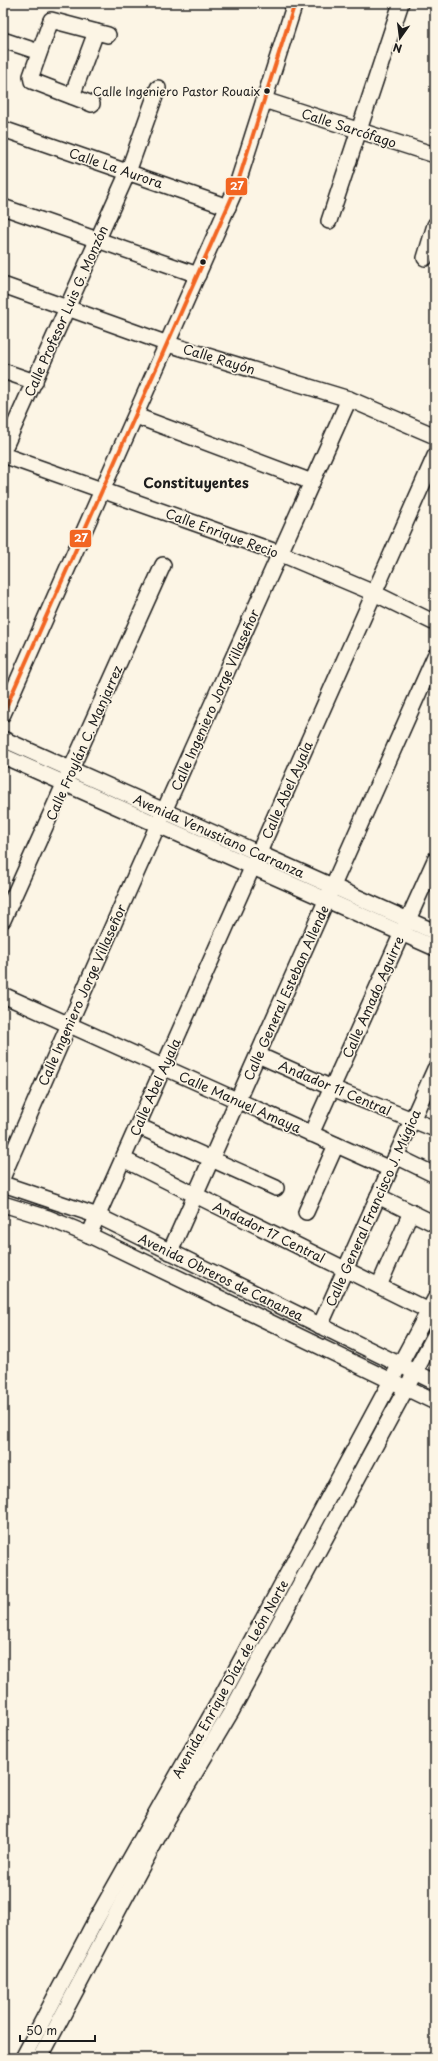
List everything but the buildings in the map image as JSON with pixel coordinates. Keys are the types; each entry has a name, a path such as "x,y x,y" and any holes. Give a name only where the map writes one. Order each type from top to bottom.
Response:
{"street":[{"path":"3,714 236,188 295,3"},
{"path":"329,221 401,3"},
{"path":"72,96 102,33 51,20 31,76 32,81 92,104"},
{"path":"3,40 39,52"},
{"name":"Calle Profesor Luis G. Monzón","path":"3,450 128,172 158,88"},
{"name":"Calle Sarcófago","path":"264,100 435,155"},
{"name":"Calle La Aurora","path":"3,129 228,207"},
{"path":"3,207 198,275"},
{"path":"424,258 435,225"},
{"name":"Calle Rayón","path":"3,285 168,344 348,399 435,436"},
{"path":"3,371 34,382"},
{"name":"Calle Ingeniero Jorge Villaseñor","path":"3,1176 68,1024 162,818 348,399"},
{"path":"136,416 312,482"},
{"name":"Calle Enrique Recio","path":"3,456 279,553 374,593 435,623"},
{"name":"Calle Abel Ayala","path":"89,1235 435,456"},
{"name":"Calle Froylán C. Manjarrez","path":"3,920 69,777 163,565"},
{"name":"Calle General Esteban Allende","path":"170,1252 435,656"},
{"name":"Avenida Venustiano Carranza","path":"3,739 69,777"},
{"name":"Avenida Venustiano Carranza","path":"3,756 69,777 405,926 435,932"},
{"name":"Calle Amado Aguirre","path":"311,1134 435,860"},
{"name":"Avenida Venustiano Carranza","path":"405,926 435,948"},
{"name":"Calle Manuel Amaya","path":"3,995 336,1145 435,1175"},
{"name":"Andador 11 Central","path":"258,1055 332,1088 435,1129"},
{"name":"Calle General Francisco J. Múgica","path":"320,1326 412,1119 434,1074"},
{"path":"138,1126 276,1188"},
{"path":"306,1212 336,1145"},
{"name":"Andador 17 Central","path":"123,1159 379,1286 432,1305"},
{"name":"Avenida Obreros de Cananea","path":"3,1184 98,1216 435,1382"},
{"path":"378,1196 435,1224"},
{"name":"Avenida Obreros de Cananea","path":"3,1204 48,1218 89,1235 435,1402"},
{"path":"379,1286 411,1212"},
{"name":"Avenida Enrique Díaz de León Norte","path":"23,2058 93,1925 221,1698 432,1305"},
{"path":"414,1372 435,1335"},
{"name":"Avenida Enrique Díaz de León Norte","path":"40,2058 121,1904 168,1818 231,1712 414,1372"}],"transit line":[{"name":"27","path":"3,714 236,188 295,3"}],"place":[{"name":"Calle Ingeniero Pastor Rouaix","path":"267,91"}],"district":[{"name":"Constituyentes","path":"196,483"}]}
